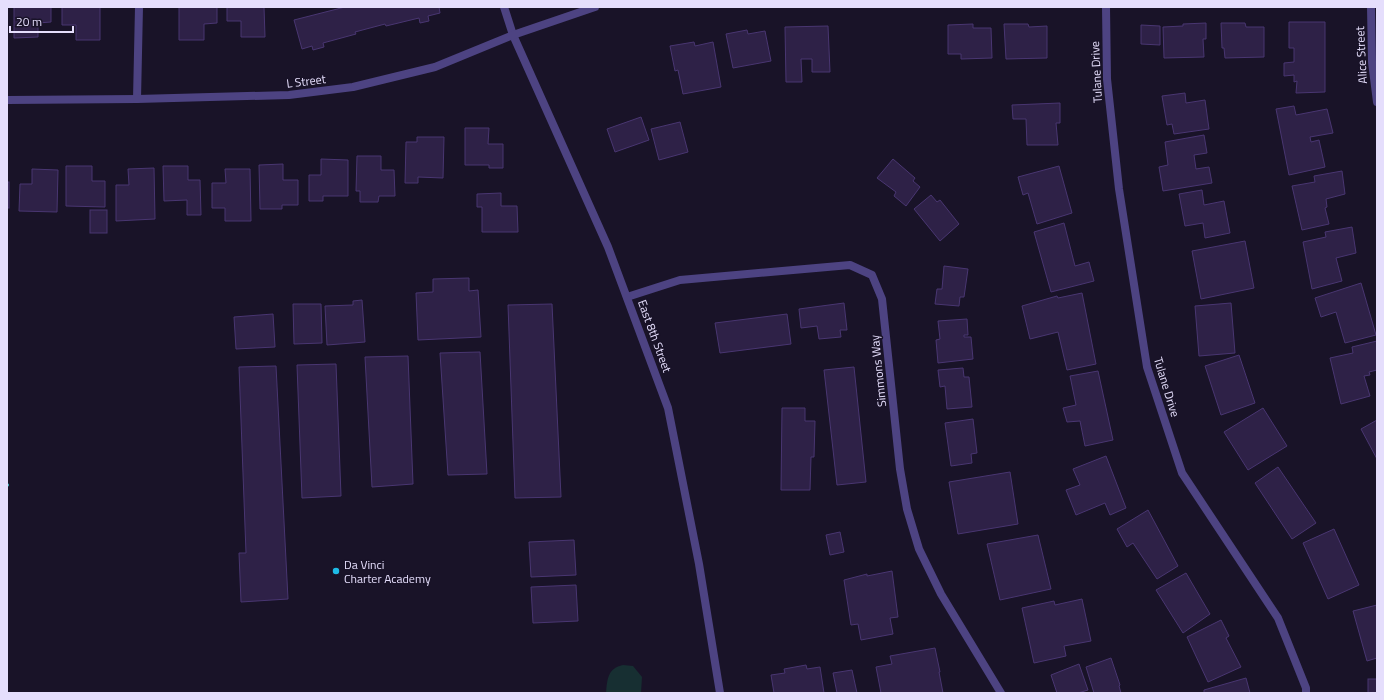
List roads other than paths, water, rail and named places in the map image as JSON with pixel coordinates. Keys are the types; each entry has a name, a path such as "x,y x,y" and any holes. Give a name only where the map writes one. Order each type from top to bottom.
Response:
{"street":[{"path":"137,99 139,7"},
{"name":"East 8th Street","path":"504,7 513,35 608,247 668,408 699,564 720,693"},
{"name":"L Street","path":"7,100 137,99 290,95 353,87 435,67 513,35 595,7"},
{"name":"Tulane Drive","path":"1106,7 1107,79 1119,189 1147,368 1182,473 1278,618 1306,688 1306,693"},
{"name":"Alice Street","path":"1371,7 1372,62 1377,102"},
{"name":"Simmons Way","path":"627,296 680,280 850,265 872,275 882,299 900,469 907,509 919,549 941,594 1001,693"}],"place":[{"name":"Da Vinci Charter Academy","path":"336,571"}]}
